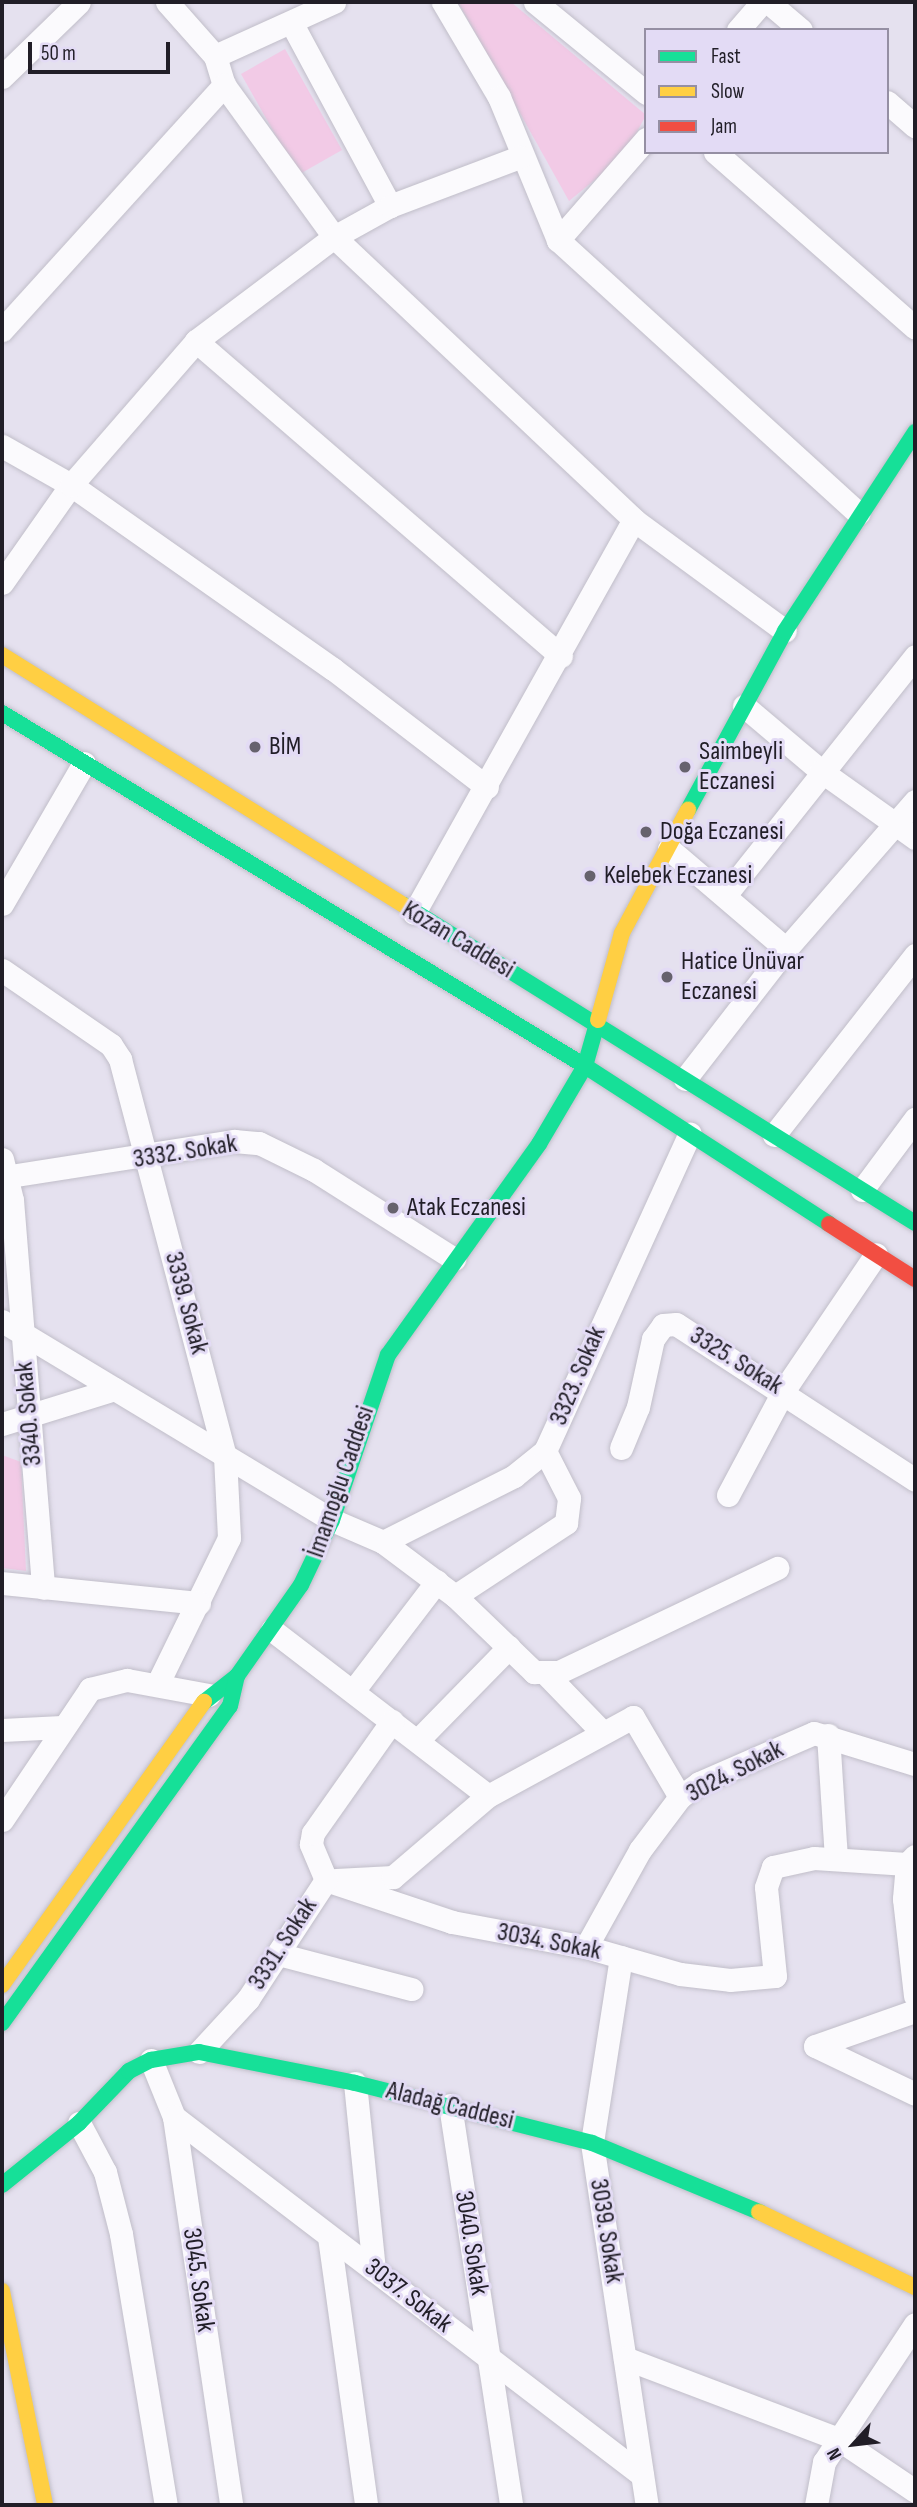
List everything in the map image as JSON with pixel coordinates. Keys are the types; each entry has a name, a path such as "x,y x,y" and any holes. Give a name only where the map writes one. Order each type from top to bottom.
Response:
{"main road":[{"name":"İmamoğlu Caddesi","path":"4,1977 209,1695 237,1676 272,1630 332,1520 388,1355 454,1259 539,1144 585,1066 622,933 785,631 858,513 915,432"},
{"name":"Kozan Caddesi","path":"2,655 915,1223"},
{"name":"Kozan Caddesi","path":"2,713 585,1066 915,1279"},
{"path":"2,2023 230,1706 237,1676"},
{"name":"Aladağ Caddesi","path":"2,2185 79,2123 129,2071 151,2060 199,2052 355,2083 592,2143 740,2203 915,2287"},
{"path":"2,2291 45,2505"}],"street":[{"path":"4,70 79,2"},
{"path":"167,2 215,56 224,85 334,237 634,520 785,631"},
{"path":"215,56 292,24 334,2"},
{"path":"443,2 499,97 520,157 558,240 858,513"},
{"path":"535,2 644,91"},
{"path":"740,28 762,2"},
{"path":"768,2 799,28"},
{"path":"292,24 390,206"},
{"path":"2,330 224,85"},
{"path":"889,104 915,126"},
{"path":"558,240 644,141"},
{"path":"717,154 915,328"},
{"path":"2,583 71,485 196,341 334,237 390,206 520,157"},
{"path":"196,341 561,656"},
{"path":"2,446 71,485 333,669 487,787"},
{"path":"414,913 561,656 634,520"},
{"path":"726,894 915,656"},
{"path":"744,706 821,771 894,826 915,838"},
{"path":"2,904 84,763"},
{"path":"685,1079 786,949 915,801"},
{"path":"669,849 726,894 786,949"},
{"path":"774,1135 915,955"},
{"name":"3339. Sokak","path":"2,970 111,1045 148,1158 225,1455 229,1538 158,1683"},
{"path":"862,1190 915,1119"},
{"name":"3323. Sokak","path":"383,1542 514,1476 545,1451 690,1133"},
{"name":"3332. Sokak","path":"6,1167 148,1158 234,1141 259,1143 314,1170 454,1259"},
{"name":"3340. Sokak","path":"6,1167 43,1588"},
{"path":"728,1495 784,1390 876,1254"},
{"path":"2,1321 332,1520 383,1542 446,1588 534,1672 547,1675 601,1731"},
{"name":"3325. Sokak","path":"621,1448 638,1407 653,1339 663,1325 688,1329 784,1390 915,1480"},
{"path":"2,1424 115,1389"},
{"path":"352,1691 446,1588 566,1523 569,1499 545,1451"},
{"path":"547,1675 777,1568"},
{"path":"2,1583 199,1603"},
{"path":"272,1630 488,1796"},
{"path":"418,1740 509,1647"},
{"path":"2,1820 89,1689 100,1684 158,1683 209,1695"},
{"path":"326,1881 393,1877 488,1796 601,1731 633,1717 680,1797"},
{"name":"3331. Sokak","path":"199,2052 248,1999 326,1881 311,1844 313,1833 392,1721"},
{"path":"2,1730 62,1727"},
{"name":"3024. Sokak","path":"586,1947 640,1850 680,1797 699,1783 780,1752 802,1735 828,1735 915,1764"},
{"path":"828,1735 836,1857 911,1860 904,1899 915,1996"},
{"name":"3034. Sokak","path":"326,1881 452,1922 586,1947 706,1978 775,1976 767,1874 782,1863 836,1857"},
{"path":"278,1954 411,1989"},
{"name":"3039. Sokak","path":"621,1957 592,2143 647,2505"},
{"path":"915,2011 815,2046 915,2094"},
{"name":"3045. Sokak","path":"151,2060 174,2117 231,2505"},
{"path":"355,2083 374,2270"},
{"name":"3040. Sokak","path":"450,2105 511,2505"},
{"name":"3037. Sokak","path":"174,2117 642,2475"},
{"path":"79,2123 105,2172 121,2234 166,2505"},
{"path":"329,2237 366,2505"},
{"path":"817,2505 824,2462 915,2324"},
{"path":"625,2358 838,2439 915,2491"}],"shaded area":[{"path":"458,2 511,2 644,113 644,119 624,156 569,201"},
{"path":"285,49 342,150 298,175 241,74"},
{"path":"2,1455 21,1462 26,1571 2,1568"}],"traffic: fast":[{"path":"688,810 785,631 915,432"},
{"path":"2,713 585,1066 829,1224"},
{"path":"404,905 915,1223"},
{"path":"204,1702 237,1676 301,1585 332,1520 388,1355 539,1144 585,1066 598,1020"},
{"path":"2,2023 230,1706 237,1676"},
{"path":"2,2185 79,2123 129,2071 151,2060 199,2052 355,2083 592,2143 759,2212"}],"traffic: slow":[{"path":"2,655 404,905"},
{"path":"598,1020 622,933 688,810"},
{"path":"2,1985 204,1702"},
{"path":"759,2212 915,2287"},
{"path":"2,2291 45,2505"}],"traffic: jam":[{"path":"829,1224 915,1279"}],"place":[{"name":"BİM","path":"255,747"},
{"name":"Saimbeyli Eczanesi","path":"685,767"},
{"name":"Doğa Eczanesi","path":"646,832"},
{"name":"Kelebek Eczanesi","path":"590,876"},
{"name":"Hatice Ünüvar Eczanesi","path":"667,977"},
{"name":"Atak Eczanesi","path":"393,1208"}]}
